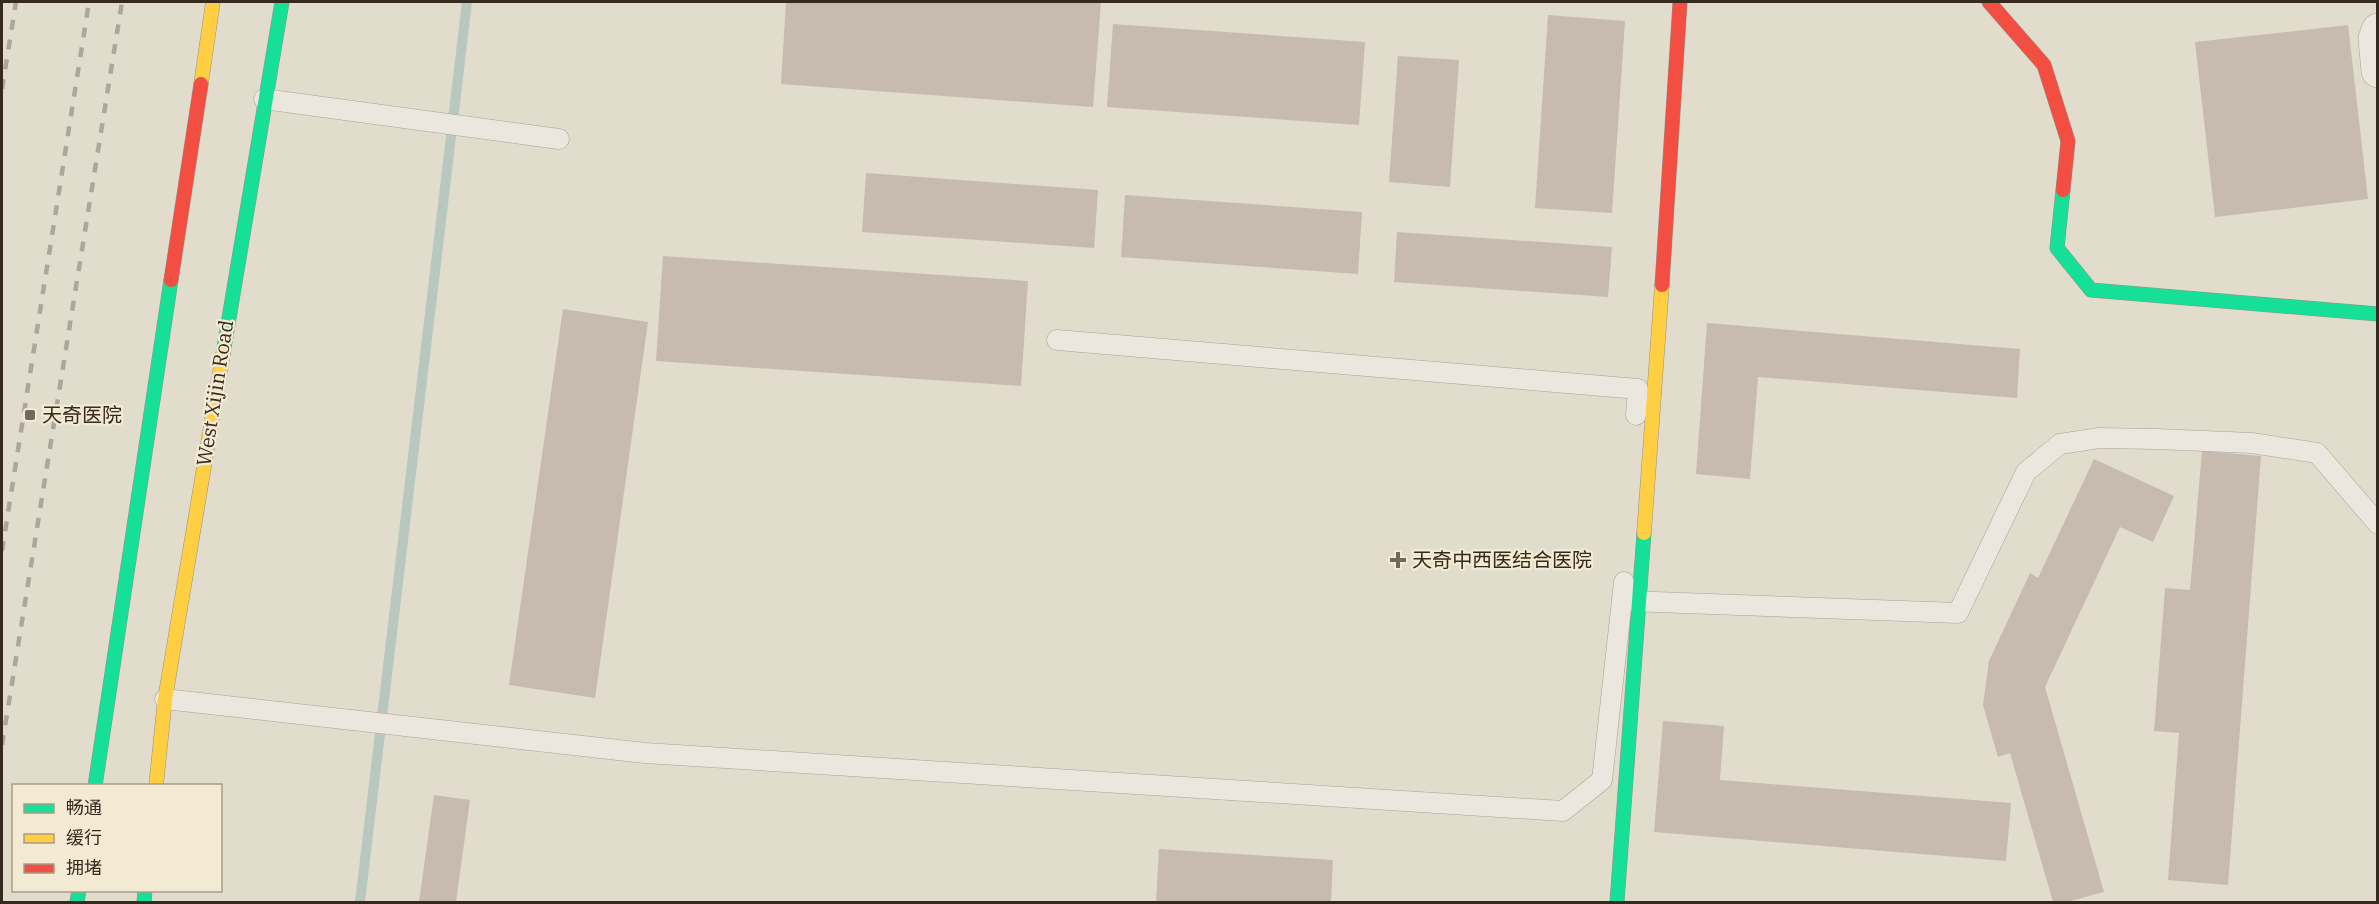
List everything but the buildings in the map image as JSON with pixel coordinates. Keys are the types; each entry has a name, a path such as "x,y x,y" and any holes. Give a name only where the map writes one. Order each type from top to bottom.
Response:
{"main road":[{"path":"95,784 213,2"},
{"name":"West Xijin Road","path":"156,784 165,699 282,2"},
{"path":"1617,903 1631,601 1680,2"},
{"path":"1989,2 2008,21 2044,66 2068,141 2056,248 2091,290 2378,314"}],"street":[{"path":"2378,30 2375,39 2378,71"}],"lane":[{"path":"264,99 559,139"},
{"path":"165,699 645,753 1563,811 1602,780 1631,601 1638,389 1058,340"},
{"path":"1631,601 1958,613 2026,472 2060,444 2098,438 2252,443 2317,453 2378,524"}],"waterway":[{"path":"360,902 467,2"}],"railway":[{"path":"2,89 16,2"},
{"path":"2,551 89,2"},
{"path":"2,745 122,2"}],"traffic: fast":[{"path":"223,354 282,2"},
{"path":"2063,190 2057,248 2091,290 2378,314"},
{"path":"95,784 171,280"},
{"path":"1617,902 1644,533"},
{"path":"77,902 79,892"},
{"path":"144,902 145,892"}],"traffic: slow":[{"path":"201,84 213,2"},
{"path":"1644,533 1662,285"},
{"path":"156,784 165,699 223,354"}],"traffic: jam":[{"path":"1662,285 1680,2"},
{"path":"1989,2 2044,65 2068,141 2063,190"},
{"path":"171,280 201,84"}],"place":[{"name":"天奇医院","path":"30,415"},
{"name":"天奇中西医结合医院","path":"1398,560"}]}
